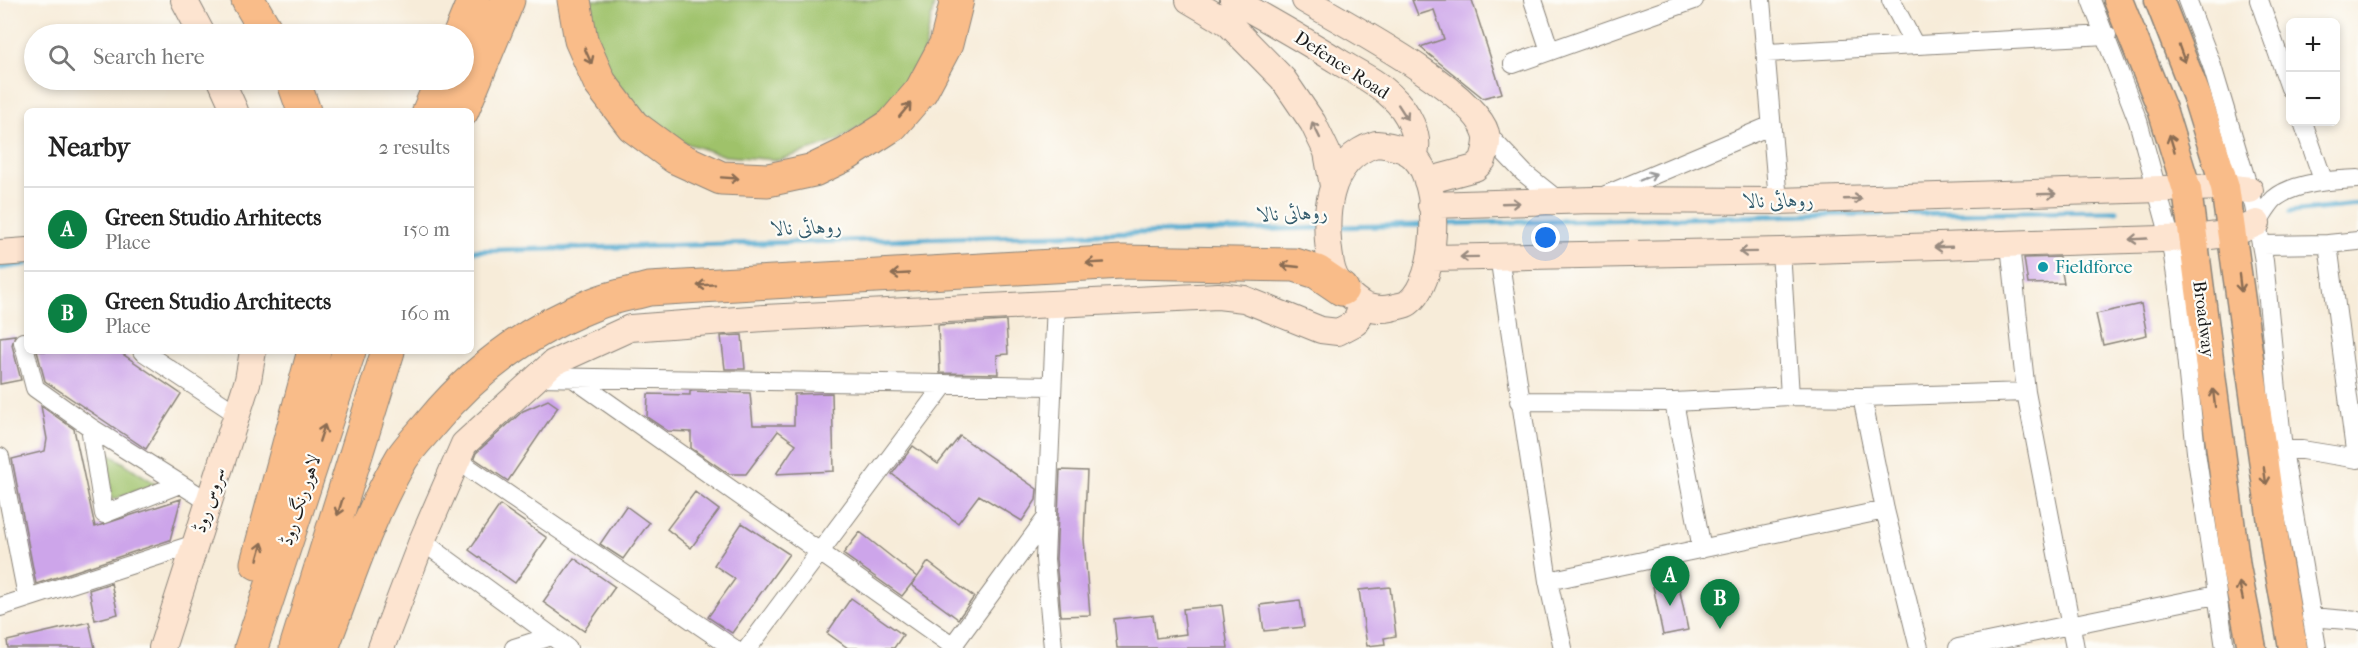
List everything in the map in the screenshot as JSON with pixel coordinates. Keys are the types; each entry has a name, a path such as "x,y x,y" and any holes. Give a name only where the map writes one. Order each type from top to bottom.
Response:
{"highway":[{"path":"248,0 262,24"},
{"path":"464,24 474,0"},
{"path":"474,82 508,0"},
{"path":"574,0 581,40 600,83 633,126 675,157 721,178 768,180 814,170 847,154 892,125 921,90 946,44 957,0"},
{"path":"297,90 303,108"},
{"path":"430,108 438,90"},
{"path":"463,108 471,90"},
{"path":"322,648 362,542 403,457 444,408 485,368 526,338 560,318 594,304 649,289 1122,262 1295,265 1317,272 1353,297"},
{"path":"233,648 313,354"},
{"name":"لاہور رنگ روڈ","path":"251,648 348,354"},
{"path":"296,648 387,354"}],"main road":[{"name":"Broadway","path":"2118,0 2162,109 2173,190 2236,567 2252,648"},
{"path":"2159,0 2197,97 2238,189 2251,234 2277,558 2293,648"}],"street":[{"path":"184,0 197,24"},
{"path":"1188,0 1228,23 1283,79 1313,123 1327,152 1333,186"},
{"name":"Defence Road","path":"1233,0 1304,40 1393,97 1407,116 1416,136 1418,147 1414,157"},
{"path":"1305,0 1417,67 1461,101 1478,119 1486,133 1524,174 1559,201"},
{"path":"1533,0 1550,51"},
{"path":"1513,64 1694,0"},
{"path":"1761,0 1778,201"},
{"path":"1891,0 1914,44"},
{"path":"2091,0 2107,35 2138,121 2173,190"},
{"path":"2187,0 2211,63 2238,189"},
{"path":"2259,0 2286,77"},
{"path":"1767,53 2107,35"},
{"path":"226,90 234,108"},
{"path":"1594,200 1772,126"},
{"path":"2303,126 2323,180"},
{"path":"1429,193 1474,168 1483,160 1486,133"},
{"path":"1376,144 1391,146 1414,157 1429,193 1432,258 1423,285 1408,304 1384,309 1353,297 1332,270 1328,248 1327,219 1333,186 1343,164 1360,149 1376,144"},
{"path":"2317,648 2283,450 2251,234 2274,199 2323,180 2358,180"},
{"path":"1429,193 1559,201 1778,201 2238,189 2274,199"},
{"path":"1432,258 2010,245 2251,234 2328,244 2358,241"},
{"path":"2182,238 2181,308 2196,452 2225,648"},
{"path":"2283,450 2357,459 2328,244"},
{"path":"2010,245 2026,392 2075,648"},
{"path":"0,253 24,250"},
{"path":"1781,251 1790,396"},
{"path":"1498,256 1548,581 1563,648"},
{"path":"381,648 422,541 464,444 553,363 630,328 764,318 1218,296 1244,299 1321,330 1338,333 1355,323 1353,297"},
{"path":"1053,648 1045,559 1056,303"},
{"path":"26,354 35,388 90,427 209,502"},
{"path":"147,354 237,414"},
{"name":"سروس روڈ","path":"162,648 248,380 252,354"},
{"path":"536,378 1052,386"},
{"path":"573,378 954,647 1047,517"},
{"path":"748,648 945,384"},
{"path":"1520,401 1674,402 1790,396 1862,397 2026,392"},
{"path":"1862,397 1885,510 1919,648"},
{"path":"1674,402 1702,549"},
{"path":"90,427 104,514 180,484"},
{"path":"0,457 7,527 27,596"},
{"path":"457,460 733,648"},
{"path":"1548,581 1885,510"},
{"path":"422,541 568,648"},
{"path":"0,607 27,596 195,544"},
{"path":"1958,648 2216,595"},
{"path":"2311,617 2358,621"},
{"path":"514,648 552,636"}],"green space":[{"path":"587,0 935,0 923,57 885,110 838,141 779,160 725,156 679,141 640,113 611,76 591,24"},
{"path":"107,452 156,484 112,500"}],"building":[{"path":"1412,0 1472,0 1502,93 1483,98 1420,47 1444,39 1434,10 1418,15"},
{"name":"Fieldforce","path":"2059,257 2064,283 2028,284 2024,258"},
{"path":"2141,304 2147,335 2103,345 2096,314"},
{"path":"1006,321 1008,354 997,355 998,374 940,373 938,325"},
{"path":"15,335 12,345 21,380 0,384 0,337"},
{"path":"742,335 745,369 725,369 721,336"},
{"path":"38,354 122,354 181,394 146,449 45,381"},
{"path":"690,391 750,393 753,425 794,425 794,394 832,393 834,471 776,474 796,444 778,431 746,474 729,474 691,448 691,432 668,431 647,417 648,394 690,395"},
{"path":"548,400 558,407 508,481 474,458 476,453 523,411"},
{"path":"41,406 74,429 95,527 181,499 170,540 36,584 12,459 45,451 47,439"},
{"path":"960,436 1037,489 1036,500 1022,521 979,495 958,523 892,474 913,446 938,464"},
{"path":"1060,470 1087,471 1084,539 1090,615 1061,616 1056,559"},
{"path":"695,492 719,510 691,548 667,529"},
{"path":"500,505 547,538 515,583 469,550"},
{"path":"626,506 649,523 623,559 600,544"},
{"path":"742,523 789,554 732,633 708,617 735,579 714,565"},
{"path":"860,532 917,577 902,596 843,554"},
{"path":"574,558 615,587 584,631 543,602"},
{"path":"928,562 974,597 958,619 912,585"},
{"path":"1677,577 1688,630 1663,635 1652,581"},
{"path":"111,583 118,614 95,620 89,590"},
{"path":"1390,587 1396,636 1384,638 1385,644 1367,646 1359,590"},
{"path":"851,598 903,635 894,648 848,648 827,633"},
{"path":"1300,600 1304,627 1264,631 1260,605"},
{"path":"1222,605 1228,648 1117,648 1114,619 1153,615 1156,638 1186,634 1183,609"},
{"path":"89,622 95,648 8,648 7,641"}],"waterway":[{"name":"روہائی نالا","path":"2290,212 2358,205"},
{"name":"روہائی نالا","path":"1803,215 2116,211"},
{"name":"روہائی نالا","path":"1438,224 1806,215"},
{"name":"روہائی نالا","path":"1333,227 1426,225"},
{"name":"روہائی نالا","path":"474,251 1321,228"},
{"name":"روہائی نالا","path":"0,268 24,264"}],"place":[{"name":"Fieldforce","path":"2043,267"},
{"name":"Green Studio Arhitects","path":"1670,606"},
{"name":"Green Studio Architects","path":"1720,629"}]}
